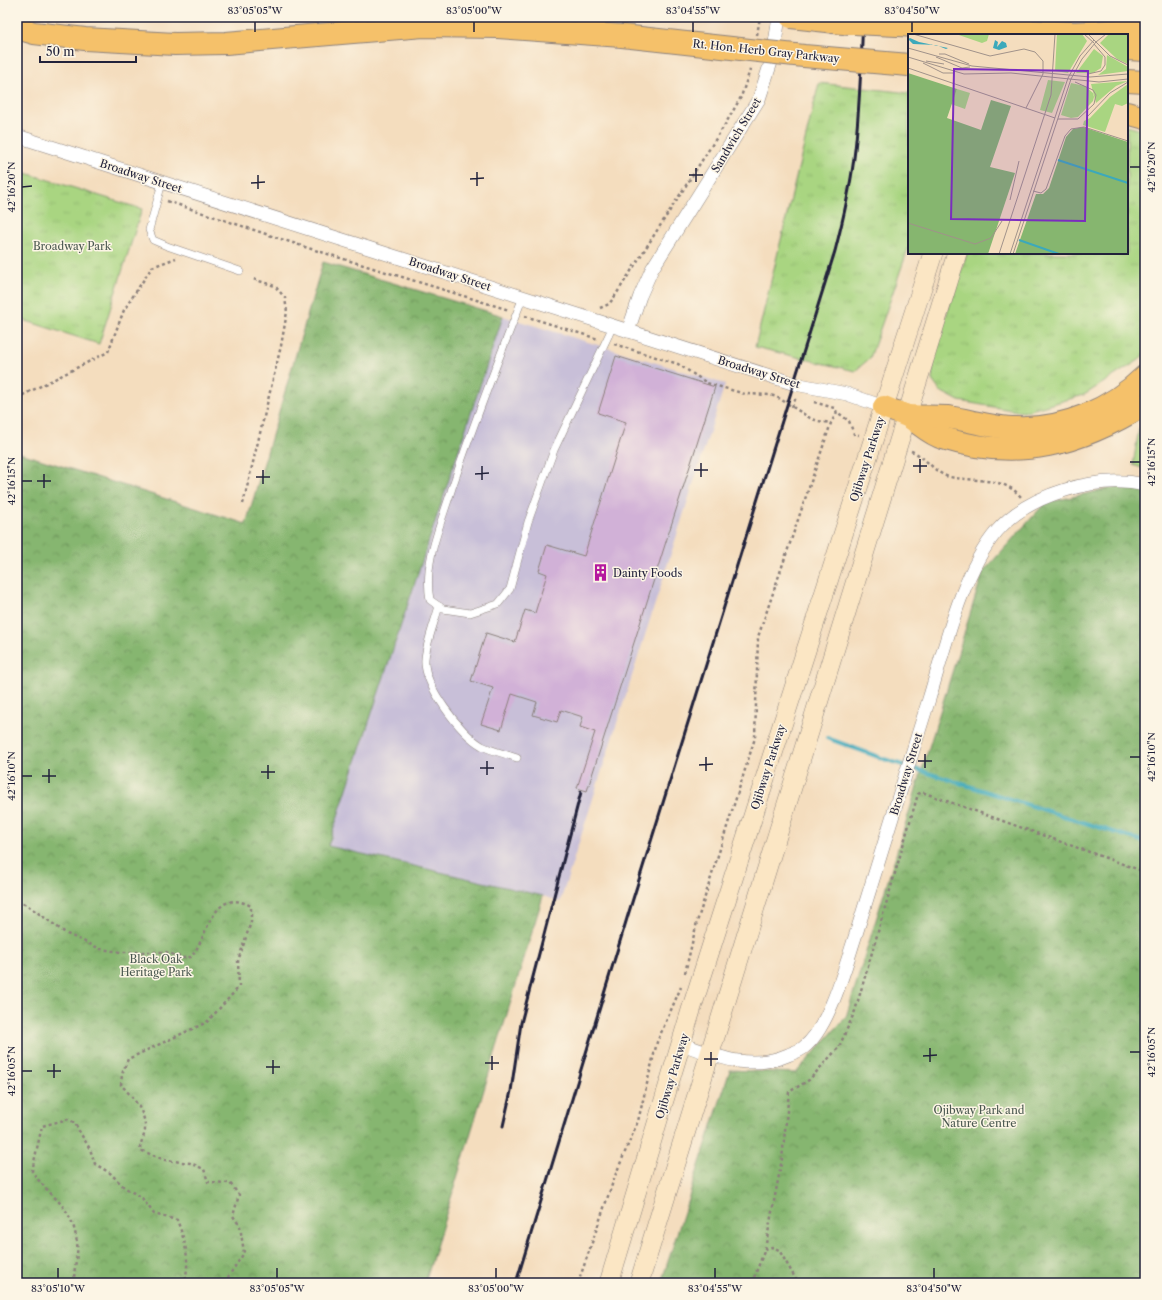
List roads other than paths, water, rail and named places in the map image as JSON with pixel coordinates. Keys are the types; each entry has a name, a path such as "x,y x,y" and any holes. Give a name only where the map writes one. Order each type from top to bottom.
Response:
{"highway":[{"path":"791,17 946,34"},
{"path":"831,22 1074,33 1145,29"},
{"name":"Rt. Hon. Herb Gray Parkway","path":"17,28 34,33 84,39 175,44 226,43 431,26 498,27 622,36 804,56 908,65"},
{"path":"1128,49 1145,50"},
{"path":"804,56 908,73"},
{"path":"1128,81 1145,82"},
{"path":"1128,113 1145,118"},
{"path":"908,416 948,417 984,425 1016,428 1049,426 1085,416 1118,398 1145,376"},
{"path":"884,408 908,416 941,438 977,446 1010,449 1038,447 1065,442 1094,433 1145,404"}],"main road":[{"path":"1006,34 1014,17"},
{"path":"1030,34 1038,17"},
{"name":"Ojibway Parkway","path":"609,1283 682,1044 933,254"},
{"path":"639,1283 908,416 957,254"}],"street":[{"name":"Sandwich Street","path":"628,331 640,296 652,269 759,99 773,56 779,17"},
{"name":"Broadway Street","path":"17,136 795,384 847,394 884,408"},
{"name":"Broadway Street","path":"682,1044 710,1054 753,1064 776,1060 803,1048 822,1027 846,966 951,628 974,567 991,538 1007,521 1028,505 1077,486 1112,481 1145,484"}],"lane":[{"path":"162,183 149,230 150,236 159,244 240,271"},
{"path":"523,297 478,411 434,546 427,584 430,600 443,609 470,613 498,604 510,589 528,522 554,450 613,326"},
{"path":"439,606 425,660 430,682 445,709 466,732 482,746 517,758"}],"waterway":[{"path":"827,738 884,759 1145,842"}],"railway":[{"path":"516,1283 628,915 835,251 846,204 854,158 859,105 863,17"},
{"path":"503,1126 511,1091 521,1023 581,792"}],"place":[{"name":"Dainty Foods","path":"600,573"}],"park label":[{"name":"Broadway Park","path":"72,246"},
{"name":"Black Oak Heritage Park","path":"156,965"},
{"name":"Ojibway Park and Nature Centre","path":"979,1116"}]}
